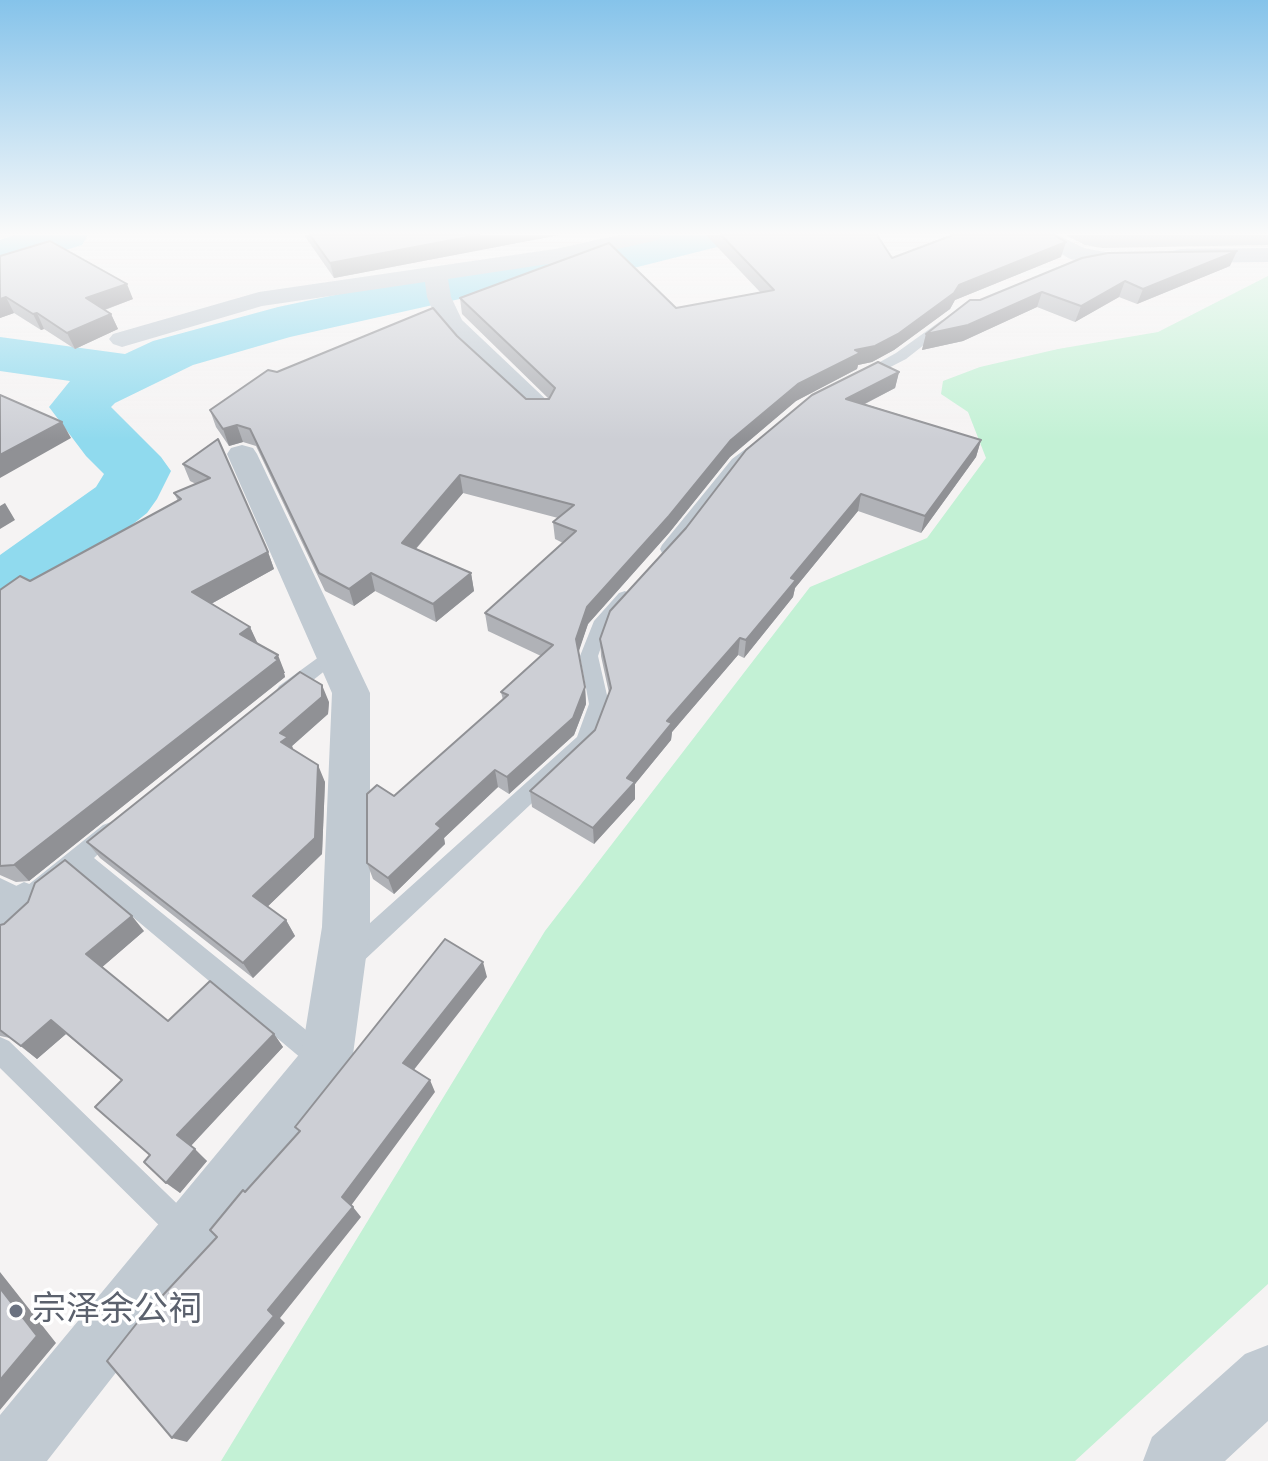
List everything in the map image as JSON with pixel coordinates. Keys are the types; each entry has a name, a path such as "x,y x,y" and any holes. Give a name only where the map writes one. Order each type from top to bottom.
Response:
{"street":[{"path":"122,339 245,303"},
{"path":"444,303 451,323 470,345 540,407"},
{"path":"5,1461 326,1062 346,927 351,693 242,454"},
{"path":"1176,1461 1268,1377"}],"lane":[{"path":"845,384 901,356 965,308"},
{"path":"658,561 737,462 770,434"},
{"path":"341,966 586,741 599,704 589,656 600,625 638,582"},
{"path":"273,702 334,653"},
{"path":"8,904 78,858 126,819"},
{"path":"78,858 326,1062"},
{"path":"0,1050 188,1235"}],"green space":[{"path":"1215,303 1268,303 1268,1284 1075,1461 221,1461 545,931 810,587 927,538 986,458 968,412 941,394 943,381 980,367 1058,349 1158,332"}],"building":[{"path":"16,303 94,303 111,314 67,333 37,313 33,314"},
{"path":"465,303 671,303 676,308 702,303 940,303 898,334 875,346 855,350 860,353 798,384 731,440 669,516 587,607 576,639 585,687 573,718 507,777 495,770 436,824 441,828 388,878 367,863 367,794 377,785 394,796 508,695 501,692 553,645 485,613 576,531 553,522 574,505 460,475 402,543 471,573 433,604 371,573 349,589 319,573 250,429 237,425 223,429 210,410 268,370 277,372 433,308 457,336 526,399 549,399 555,388"},
{"path":"966,303 1017,303 968,325 926,334"},
{"path":"878,362 899,372 846,399 981,440 925,516 861,494 791,578 796,580 746,640 740,638 667,721 672,723 627,778 635,782 593,828 530,791 595,730 611,688 600,639 610,611 686,528 746,450 812,395"},
{"path":"0,395 62,422 0,455"},
{"path":"218,439 268,552 192,592 250,627 240,634 278,655 275,658 278,660 14,865 0,866 0,590 20,576 30,581 181,499 174,493 210,478 183,464"},
{"path":"300,672 322,685 322,697 280,733 288,737 281,742 318,765 315,838 253,896 286,920 243,963 87,842"},
{"path":"65,860 132,916 86,954 168,1021 210,981 274,1034 177,1135 195,1149 166,1183 144,1162 150,1155 95,1107 122,1080 51,1020 21,1046 0,1030 0,925 28,902 35,883"},
{"path":"445,939 483,962 403,1063 430,1080 342,1197 353,1207 268,1310 274,1316 172,1438 107,1361 137,1323 217,1237 210,1230 243,1190 245,1192 300,1131 295,1127"},
{"path":"0,1288 37,1336 0,1380"}],"waterway":[{"path":"0,591 123,499 138,471 108,443 79,407 94,390 173,353 278,323 370,303"},
{"path":"0,354 132,372"}],"place":[{"name":"宗泽余公祠","path":"16,1311"}]}
